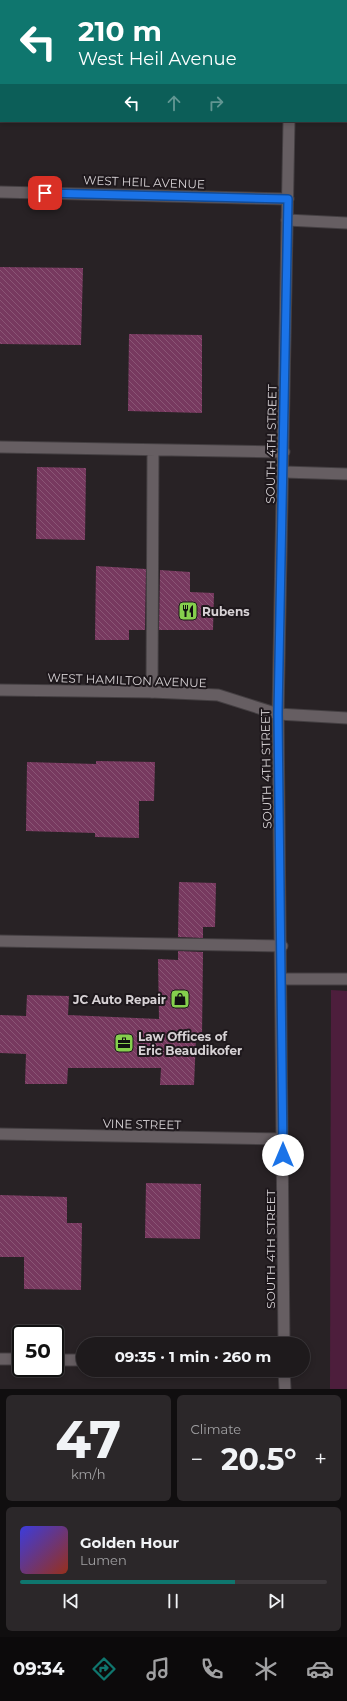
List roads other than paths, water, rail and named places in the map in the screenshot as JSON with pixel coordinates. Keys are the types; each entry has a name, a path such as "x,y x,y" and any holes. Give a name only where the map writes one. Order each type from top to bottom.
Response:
{"main road":[{"name":"SOUTH 4TH STREET","path":"284,1337 282,946 278,714 284,472 289,122"},
{"name":"WEST HEIL AVENUE","path":"0,192 288,199"},
{"path":"287,220 347,223"},
{"path":"0,447 284,452"},
{"path":"152,692 153,450"},
{"path":"284,472 347,474"},
{"name":"WEST HAMILTON AVENUE","path":"0,690 152,692 218,695 278,714 347,718"},
{"path":"0,941 282,946"},
{"path":"282,979 347,979"},
{"name":"VINE STREET","path":"0,1134 283,1139"},
{"path":"0,1359 12,1359"},
{"path":"64,1360 76,1360"},
{"path":"284,1377 285,1389"}],"place":[{"name":"Rubens","path":"188,611"},
{"name":"JC Auto Repair","path":"180,999"},
{"name":"Law Offices of Eric Beaudikofer","path":"124,1043"}]}
